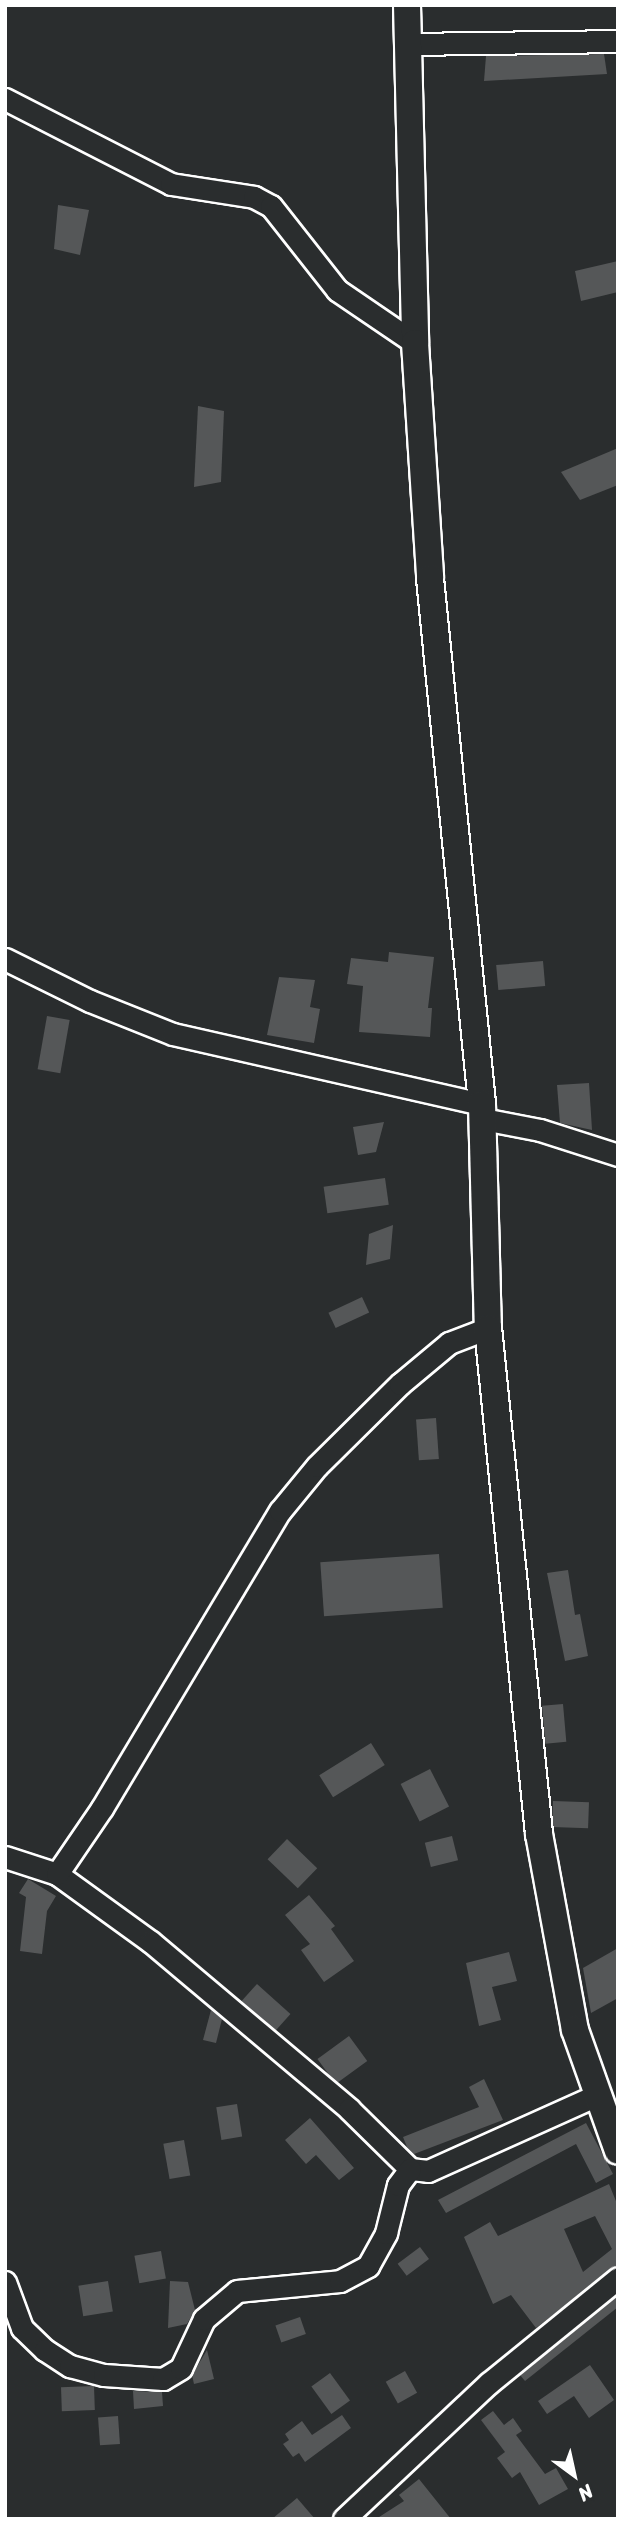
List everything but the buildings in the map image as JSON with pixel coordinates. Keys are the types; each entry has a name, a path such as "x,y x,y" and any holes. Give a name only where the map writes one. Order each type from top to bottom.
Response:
{"main road":[{"path":"407,5 415,343 430,579 482,1112 488,1328 539,1834 575,2030 595,2096 618,2151"}],"street":[{"path":"408,44 618,41"},
{"path":"5,99 171,184 254,197 271,206 337,289 415,343"},
{"path":"5,959 90,1001 173,1034 482,1112 618,1155"},
{"path":"57,1874 110,1796 280,1511 326,1456 400,1384 449,1343 488,1328"},
{"path":"5,1857 57,1874 151,1942 248,2023 410,2169 428,2171 595,2096"},
{"path":"5,2282 22,2328 45,2350 70,2366 104,2375 163,2379 181,2368 204,2319 237,2291 340,2281 368,2266 386,2234 398,2185 410,2169"},
{"path":"344,2519 489,2383 618,2278"}]}
